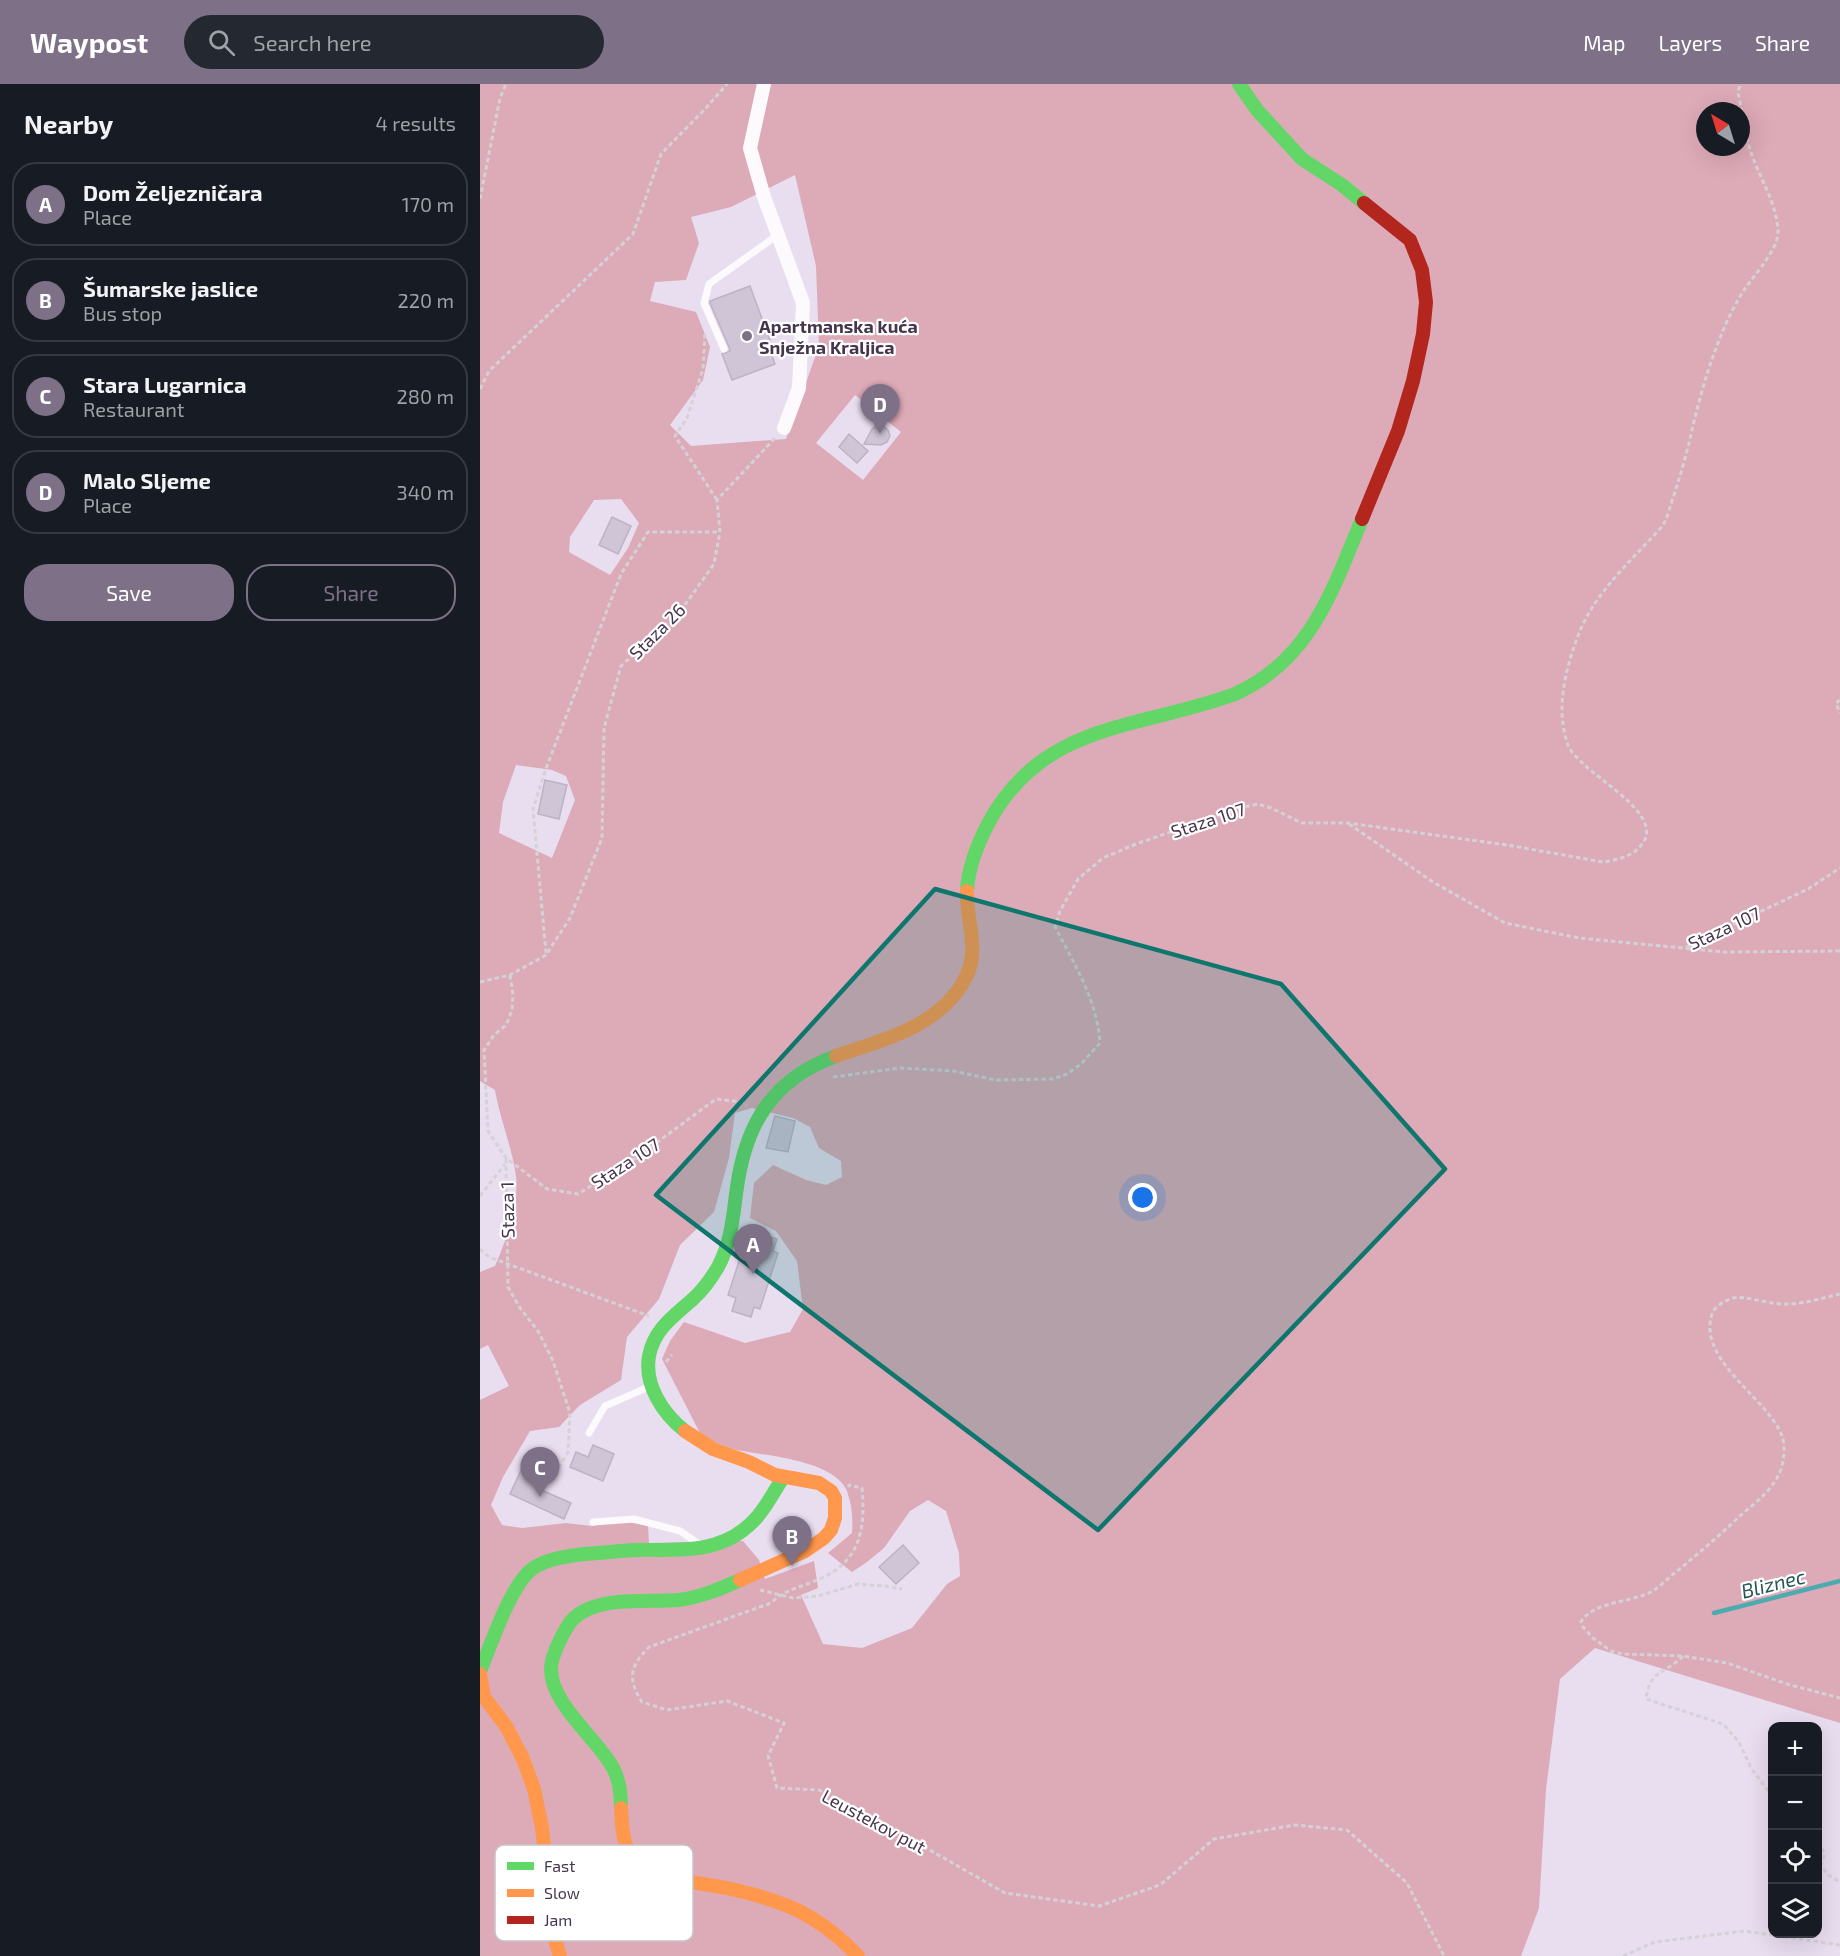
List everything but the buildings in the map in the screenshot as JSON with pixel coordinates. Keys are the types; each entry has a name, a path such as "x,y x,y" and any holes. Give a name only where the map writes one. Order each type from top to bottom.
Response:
{"main road":[{"path":"625,1845 622,1835 620,1782 614,1768 559,1696 550,1677 559,1642 566,1629 581,1612 603,1605 689,1599 706,1594 801,1552 822,1540 833,1527 836,1514 835,1497 826,1487 799,1477 783,1478 709,1448 675,1425 651,1386 648,1372 649,1356 654,1339 665,1322 697,1296 712,1277 724,1254 733,1229 735,1199 741,1167 753,1123 775,1093 805,1069 829,1058 895,1036 923,1022 945,1004 965,980 974,953 966,885 975,852 990,819 1017,780 1049,755 1085,737 1149,717 1218,701 1257,683 1284,660 1312,629 1327,603 1398,431 1413,381 1423,334 1426,302 1422,270 1410,240 1342,185 1302,159 1257,110 1239,84"},
{"path":"544,1845 534,1789 523,1759 506,1726 484,1697 480,1672 505,1613 519,1587 531,1569 556,1560 584,1554 633,1550 683,1551 703,1548 728,1539 749,1526 783,1478"},
{"path":"693,1881 729,1888 800,1910 844,1942 858,1956"},
{"path":"556,1941 560,1956"}],"street":[{"path":"764,84 750,148 764,197 803,303 804,315 799,388 784,428"}],"lane":[{"path":"724,349 704,303 709,284 779,234"},
{"path":"589,1433 605,1406 651,1386"},
{"path":"593,1522 634,1519 644,1521 680,1531 703,1548"}],"path":[{"path":"480,199 500,98 506,84"},
{"path":"480,389 489,371 633,234 661,154 727,84"},
{"path":"1348,823 1508,845 1604,862 1618,860 1630,854 1647,836 1645,824 1635,807 1577,760 1569,747 1562,724 1563,693 1567,667 1580,628 1599,595 1664,523 1681,476 1697,409 1720,338 1743,292 1776,243 1778,232 1773,205 1749,147 1738,93 1740,84"},
{"path":"711,321 706,324 703,369 687,418 675,436 717,500 784,428"},
{"name":"Staza 26","path":"480,982 510,975 546,955 570,918 602,838 604,728 621,666 682,609 714,564 720,532 717,500"},
{"path":"546,955 533,808 544,771 621,574 648,532 720,532"},
{"path":"1840,700 1836,703 1840,713"},
{"name":"Staza 107","path":"833,1077 900,1068 954,1071 995,1080 1053,1079 1067,1074 1082,1064 1100,1043 1099,1023 1089,993 1055,927 1060,911 1077,879 1103,858 1136,844 1258,804 1302,823 1348,823 1433,882 1505,923 1578,938 1685,948 1808,889 1840,868"},
{"path":"1685,948 1724,952 1840,951"},
{"name":"Staza 107","path":"510,975 513,995 512,1009 505,1026 494,1035 484,1050 488,1131 506,1161 547,1189 578,1194 633,1160 716,1099 742,1102 760,1112"},
{"path":"480,1196 506,1161"},
{"name":"Staza 1","path":"506,1161 508,1287 520,1308 538,1331 553,1361 570,1413 568,1452 558,1468"},
{"path":"480,1249 489,1257 665,1322"},
{"path":"1840,1294 1787,1304 1753,1301 1738,1297 1727,1300 1714,1308 1710,1322 1712,1337 1722,1360 1768,1415 1783,1438 1784,1454 1780,1473 1772,1487 1652,1592 1598,1609 1585,1616 1581,1622 1593,1638 1611,1651 1633,1655 1683,1656 1727,1663 1787,1684 1840,1698"},
{"name":"Leustekov put","path":"835,1497 849,1485 862,1488 864,1508 862,1526 855,1551 848,1560 824,1577 779,1594 771,1602 761,1607 649,1647 639,1657 632,1675 634,1690 642,1702 667,1710 727,1701 784,1724 768,1756 777,1788 819,1791 851,1805 1005,1893 1099,1906 1160,1885 1214,1839 1295,1825 1347,1830 1407,1883 1444,1956"},
{"path":"738,1580 759,1590 794,1598 818,1596 858,1584 902,1589"},
{"path":"1683,1656 1676,1664 1654,1676 1647,1688 1646,1699 1723,1724 1739,1742 1751,1768 1768,1790"},
{"path":"1822,1866 1828,1875 1840,1882"},
{"path":"1623,1956 1655,1942 1745,1931 1840,1945"}],"highlighted area":[{"path":"935,889 1281,984 1445,1169 1098,1530 656,1195"}],"shaded area":[{"path":"480,84 1840,84 1840,1723 1595,1648 1560,1679 1546,1789 1539,1908 1521,1956 480,1956 480,1400 509,1386 488,1345 480,1349 480,1272 495,1266 511,1222 516,1198 514,1165 495,1090 480,1081","holes":["795,175 816,266 819,346 786,439 691,446 670,425 703,380 710,347 696,312 650,301 655,282 686,280 699,243 691,217 731,207","855,395 901,432 863,480 816,443","621,499 639,523 628,548 610,575 569,552 570,537 594,500","516,765 552,770 566,776 575,800 552,858 499,833 503,802","752,1108 793,1118 810,1127 819,1148 841,1161 842,1177 826,1185 806,1180 773,1165 754,1183 750,1218 776,1231 797,1261 803,1309 790,1332 745,1343 684,1322 670,1341 662,1359 702,1437 737,1450 781,1457 814,1466 828,1472 839,1481 847,1491 850,1502 852,1533 828,1553 852,1572 884,1548 910,1511 928,1500 946,1511 959,1553 960,1576 947,1584 912,1628 862,1648 823,1644 801,1595 818,1588 814,1561 765,1579 759,1560 743,1541 649,1543 648,1526 622,1521 592,1526 566,1523 522,1528 502,1525 491,1505 503,1477 530,1431 559,1427 580,1405 621,1380 627,1337 659,1299 680,1245 714,1212 729,1158 735,1113"]}],"waterway":[{"name":"Bliznec","path":"1714,1613 1840,1581"}],"traffic: fast":[{"path":"1239,84 1257,110 1302,159 1342,185 1364,203"},
{"path":"967,891 974,855 989,822 1011,789 1037,764 1066,746 1097,733 1235,694 1261,680 1283,662 1316,620 1341,571 1362,519"},
{"path":"685,1431 669,1416 652,1388 648,1367 655,1338 672,1317 697,1296 723,1257 731,1228 741,1164 747,1143 766,1106 795,1077 836,1056"},
{"path":"480,1671 516,1588 532,1569 557,1558 584,1554 635,1550 679,1550 722,1542 736,1535 753,1521 763,1510 783,1478"},
{"path":"621,1808 620,1787 613,1768 566,1708 553,1681 551,1664 561,1638 573,1619 583,1611 595,1606 608,1603 687,1599 740,1580"}],"traffic: slow":[{"path":"836,1056 917,1025 944,1006 956,993 967,975 972,955 967,891"},
{"path":"685,1431 713,1449 749,1462 775,1475 819,1483 831,1491 835,1498 835,1518 831,1530 824,1538 805,1551 740,1580"},
{"path":"480,1674 484,1697 506,1726 523,1759 534,1789 544,1845"},
{"path":"621,1808 626,1845"},
{"path":"693,1882 731,1889 785,1905 815,1920 858,1956"},
{"path":"556,1941 560,1956"}],"traffic: jam":[{"path":"1362,519 1398,431 1413,381 1423,334 1426,302 1422,270 1410,240 1364,203"}],"place":[{"name":"Apartmanska kuća Snježna Kraljica","path":"747,336"},
{"name":"Malo Sljeme","path":"880,434"},
{"name":"Dom Željezničara","path":"753,1274"},
{"name":"Stara Lugarnica","path":"540,1497"},
{"name":"Šumarske jaslice","path":"792,1566"}]}
